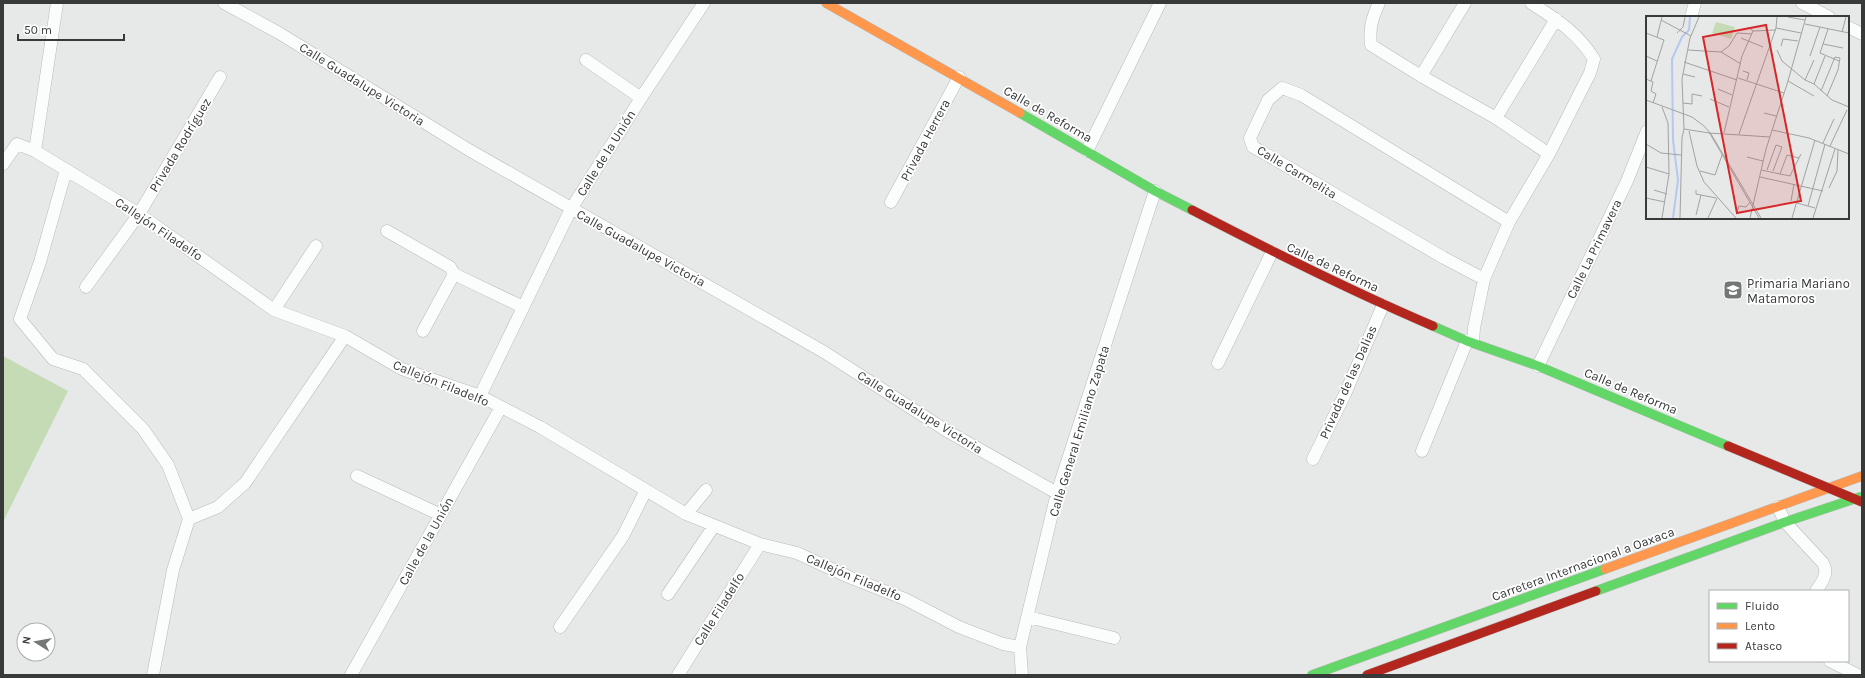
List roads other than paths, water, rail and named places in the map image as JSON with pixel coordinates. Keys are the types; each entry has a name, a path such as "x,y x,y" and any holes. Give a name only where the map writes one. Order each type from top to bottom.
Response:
{"main road":[{"name":"Calle de Reforma","path":"826,3 958,77 1155,191 1272,252 1383,305 1470,341 1538,366 1827,487 1860,499"},
{"name":"Carretera Internacional a Oaxaca","path":"1312,675 1778,507 1827,487 1862,476"},
{"path":"1367,675 1785,522 1860,499"}],"street":[{"path":"36,151 57,3"},
{"name":"Calle Guadalupe Victoria","path":"224,3 279,33 469,150 824,352 947,431 1057,493"},
{"name":"Calle de la Unión","path":"480,396 571,209 641,98 704,3"},
{"path":"1087,151 1160,3"},
{"path":"1379,3 1372,18 1370,32 1371,45 1496,118 1549,154"},
{"path":"1422,76 1465,3"},
{"path":"1422,451 1470,341 1484,278 1509,222 1549,154 1590,73 1594,59 1583,43 1556,19 1531,3"},
{"path":"1691,16 1695,3"},
{"path":"1802,3 1827,16"},
{"path":"1496,118 1556,19"},
{"path":"1849,28 1862,34"},
{"path":"586,60 641,98"},
{"name":"Privada Rodríguez","path":"86,287 139,214 220,77"},
{"name":"Privada Herrera","path":"891,202 958,77"},
{"name":"Calle Carmelita","path":"1484,278 1444,258 1258,150 1253,147 1250,138 1268,100 1282,88 1301,95 1509,222"},
{"name":"Calle La Primavera","path":"1538,366 1627,181 1646,134"},
{"name":"Callejón Filadelfo","path":"3,164 17,144 36,151 139,214 274,310 345,336 402,369 480,396 540,427 686,514 760,544 797,553 849,577 904,599 959,626 1003,644 1020,647"},
{"path":"66,170 40,262 20,319 53,360 83,369 142,429 168,465 189,519 173,570 153,675"},
{"name":"Calle General Emiliano Zapata","path":"1022,675 1020,647 1057,493 1155,191"},
{"path":"387,231 450,267 454,274 522,307"},
{"path":"274,310 316,246"},
{"path":"1218,363 1272,252"},
{"path":"423,331 454,274"},
{"name":"Privada de las Dalias","path":"1313,458 1345,394 1383,305"},
{"path":"189,519 218,507 245,482 345,336"},
{"name":"Calle de la Unión","path":"350,675 501,407"},
{"path":"357,476 441,515"},
{"path":"560,627 623,536 646,490"},
{"path":"686,514 706,490"},
{"path":"1778,507 1785,522 1826,568 1825,575 1817,590"},
{"path":"668,594 714,526"},
{"name":"Calle Filadelfo","path":"678,675 760,544"},
{"path":"1028,617 1114,638"},
{"path":"1832,662 1858,675"}],"place":[{"name":"Primaria Mariano Matamoros","path":"1733,290"}]}
